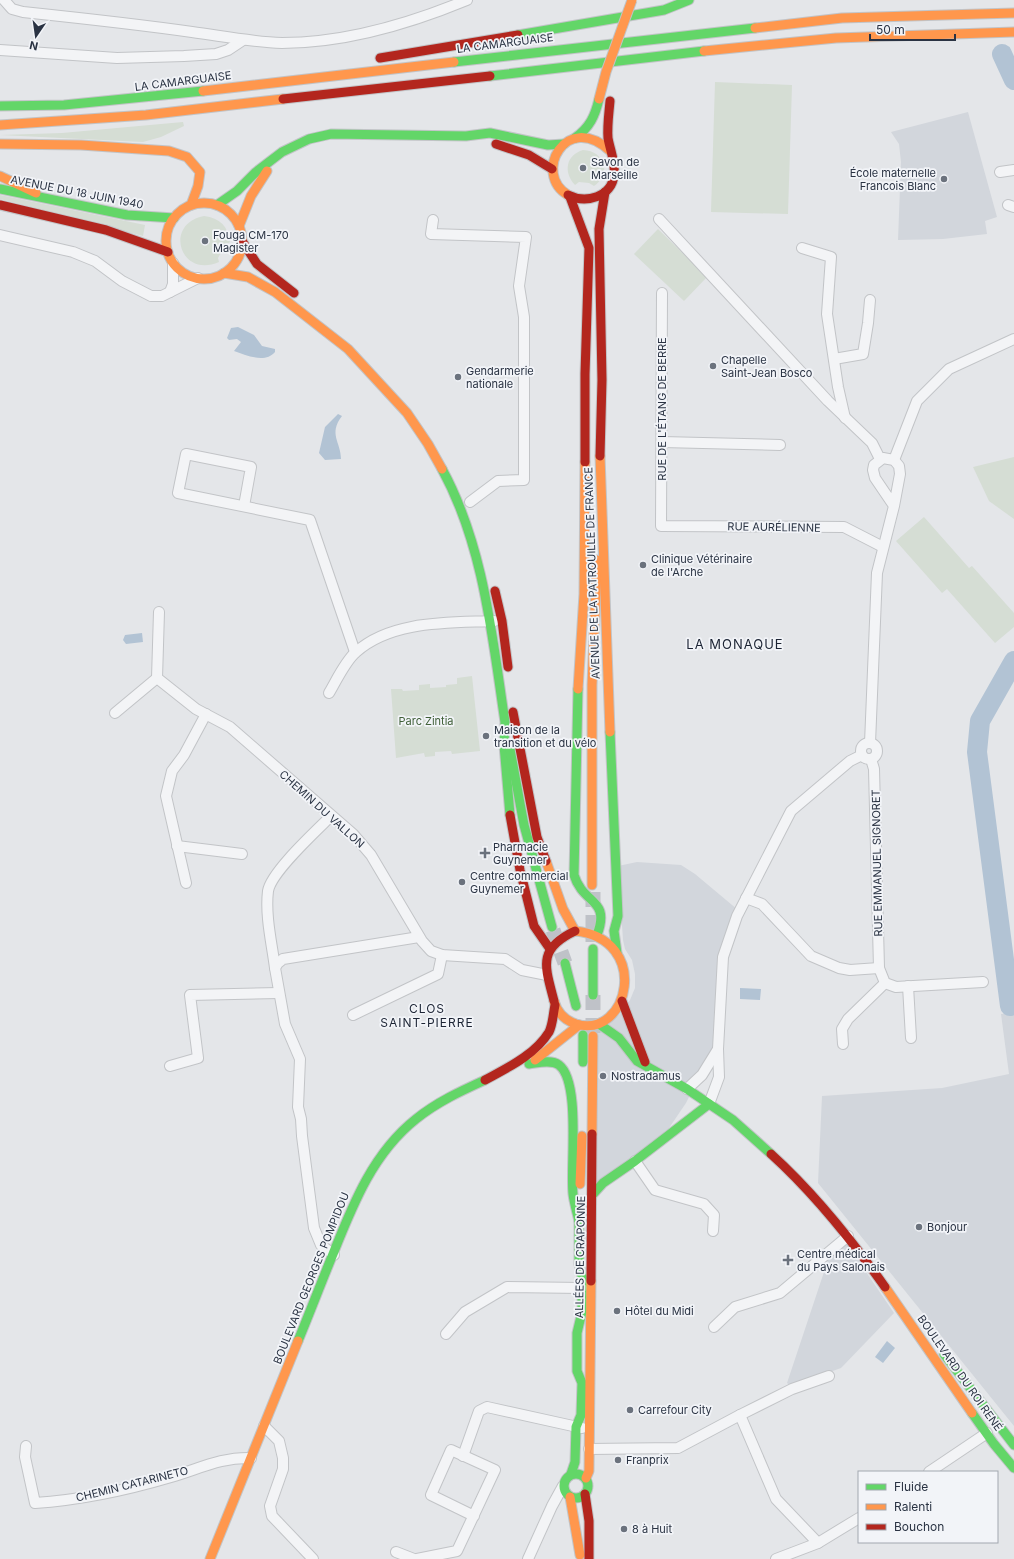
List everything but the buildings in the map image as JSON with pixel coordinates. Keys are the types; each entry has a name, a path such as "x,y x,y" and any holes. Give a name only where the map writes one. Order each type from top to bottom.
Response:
{"main road":[{"path":"618,38 611,93 608,136 610,151 616,168 614,177 605,192 588,200 578,200 570,196 557,185 552,169 553,160 557,151 564,144 588,129 595,117 606,72 618,38 632,0"},
{"path":"369,60 664,10 688,0"},
{"name":"LA CAMARGUAISE","path":"1,106 64,105 130,99 842,18 1014,13"},
{"path":"0,125 146,115 777,43 890,35 1014,32"},
{"path":"1,106 47,98 158,87 327,67"},
{"path":"217,205 237,191 256,172 282,152 309,139 331,134 466,136 490,133 548,145 564,144"},
{"path":"466,136 523,152 552,169"},
{"path":"575,138 585,137 595,139 604,144 610,151"},
{"path":"0,144 81,146 169,151 187,157 194,163 200,172 198,186 191,205"},
{"path":"239,226 251,196 271,161"},
{"path":"0,176 48,198"},
{"name":"AVENUE DU 18 JUIN 1940","path":"0,189 128,215 174,218"},
{"name":"AVENUE DE LA PATROUILLE DE FRANCE","path":"605,192 599,229 602,380 600,468 618,916 614,931 617,953"},
{"path":"570,196 588,248 589,274 585,374 584,594 577,706 574,875 579,890 589,896 603,914 603,922 597,935"},
{"path":"208,203 217,205 234,217 239,226 242,241 240,253 233,264 224,273 212,278 198,278 189,275 173,262 168,252 167,235 174,218 182,210 191,205 208,203"},
{"path":"0,205 95,226 144,242 168,252"},
{"path":"242,241 257,264 301,299"},
{"path":"224,273 248,277 275,292 348,349 407,413 428,444 456,495 480,567 490,621 505,722 524,825 552,927"},
{"path":"585,374 598,376 602,380"},
{"path":"391,382 423,419 449,463"},
{"path":"592,884 592,685 600,468"},
{"path":"465,493 471,506"},
{"path":"493,582 502,621 508,673"},
{"path":"584,594 592,685"},
{"path":"512,704 537,837 563,909 575,931"},
{"path":"505,722 504,745 510,819 520,870 534,926 540,937 550,949"},
{"path":"575,931 586,932 597,935 608,943 617,953 622,963 624,993 622,1001 609,1017 599,1024 579,1025 570,1022 562,1016 555,1005 547,975 546,959 556,940 575,931"},
{"path":"593,949 593,995"},
{"path":"565,964 576,1006"},
{"path":"622,1001 632,1032 646,1065"},
{"name":"BOULEVARD GEORGES POMPIDOU","path":"210,1559 362,1185 377,1161 398,1136 416,1118 439,1103 509,1067 535,1049 549,1033 555,1005"},
{"name":"BOULEVARD DU ROI RENÉ","path":"599,1024 619,1038 638,1061 688,1089 733,1120 795,1176 848,1236 901,1309 987,1433 1014,1468"},
{"name":"BOULEVARD GEORGES POMPIDOU","path":"509,1067 529,1064 579,1025"},
{"path":"583,1035 583,1094"},
{"name":"ALLÉES DE CRAPONNE","path":"586,1478 589,1471 590,1428 593,1194 591,1152 593,1036"},
{"path":"529,1064 554,1063 560,1065 566,1074 573,1113 573,1194 579,1221"},
{"path":"593,1194 603,1182 635,1161 709,1104"},
{"name":"ALLÉES DE CRAPONNE","path":"572,1474 575,1462 576,1427 580,1415 582,1383 577,1371 577,1338 582,1312 582,1288 579,1264 579,1221 582,1110"},
{"path":"579,1221 591,1152"},
{"name":"BOULEVARD DU ROI RENÉ","path":"901,1309 944,1354 1014,1445"},
{"path":"580,1559 579,1537 570,1497 564,1486 566,1479 572,1474 579,1474 586,1478 588,1486 585,1494 589,1521 589,1559"},
{"path":"570,1497 578,1498 585,1494"}],"street":[{"path":"4,0 12,9 36,14 192,32 243,40 283,43 334,39 383,30 436,13 467,0"},
{"path":"0,50 117,58 198,56 216,54 228,50 243,40"},
{"path":"1000,172 1014,170"},
{"path":"659,219 845,418 872,443 880,459"},
{"path":"433,220 430,234 526,237 519,286 524,317 524,480 498,481 471,506"},
{"path":"0,235 73,252 95,262 122,281 152,296 162,296 198,278"},
{"path":"802,248 831,257 827,314 838,387 845,418"},
{"path":"170,292 173,284 173,262"},
{"name":"RUE DE L'ÉTANG DE BERRE","path":"661,526 662,293"},
{"path":"834,359 863,354 870,300"},
{"path":"894,460 917,401 949,369 1014,339"},
{"path":"662,442 780,445"},
{"path":"244,506 251,466 186,454 178,493 310,520 355,652"},
{"path":"709,1104 719,1077 718,1049 723,957 737,916 791,811 850,761 867,757 863,746 870,743 877,572 894,506 900,470 897,462 887,457 880,459 873,470 878,481 894,506"},
{"path":"878,481 886,484 895,482 898,478"},
{"name":"RUE AURÉLIENNE","path":"661,526 844,527 883,546"},
{"path":"115,713 157,678 159,612"},
{"path":"329,693 355,652 383,634 426,625 502,621"},
{"name":"CHEMIN DU VALLON","path":"157,678 196,709 230,727 353,834 372,855 419,937 431,951 442,955 505,958 522,970 547,975"},
{"path":"186,883 166,796 167,783 172,771 184,755 206,714"},
{"name":"RUE EMMANUEL SIGNORET","path":"867,757 874,769 879,968 885,982"},
{"path":"331,816 280,870 268,890 269,914 279,993 285,1024 300,1059 298,1107 302,1119 302,1136 314,1228 321,1245 334,1255"},
{"path":"177,846 242,854"},
{"path":"746,898 762,904 811,956 839,968 850,970 879,968"},
{"path":"275,968 283,959 419,937"},
{"path":"353,1016 438,974 442,955"},
{"path":"843,1044 842,1028 848,1019 885,982 896,987 983,982"},
{"path":"908,986 910,1038"},
{"path":"170,1066 198,1058 190,995 279,993"},
{"path":"688,1089 702,1075 718,1049"},
{"path":"635,1161 655,1190 704,1204 714,1215 713,1231"},
{"path":"714,1327 735,1307 780,1294 848,1236"},
{"path":"446,1334 465,1312 507,1287 582,1288"},
{"path":"589,1449 678,1448 792,1389 829,1376"},
{"path":"463,1456 480,1411 486,1407 576,1427 590,1428"},
{"path":"740,1415 776,1499 818,1543"},
{"path":"264,1426 279,1441 283,1458 283,1469 270,1506 272,1516 313,1559"},
{"path":"930,1471 987,1433"},
{"name":"CHEMIN CATARINETO","path":"26,1446 25,1457 35,1503 62,1501 103,1493 171,1477 224,1459 251,1458"},
{"path":"396,1552 416,1559 456,1555 474,1516 495,1470 451,1450 430,1495 474,1516"},
{"path":"528,1559 552,1506 564,1486"},
{"path":"776,1559 818,1543 858,1519"}],"shaded area":[{"name":"École maternelle Francois Blanc","path":"968,112 997,217 985,221 987,234 943,239 898,240 901,162 899,144 891,132"},
{"path":"637,862 681,865 695,874 738,910 734,916 714,1046 686,1103 669,1128 594,1187 596,1027 620,1014 630,1000 635,988 635,974 632,960 625,949 623,940 618,866"},
{"path":"1014,1013 1014,1426 818,1183 822,1096 942,1088 1009,1074 1001,1014"},
{"path":"845,1241 894,1313 841,1368 791,1386 787,1383 831,1251"}],"green space":[{"path":"715,82 792,85 788,214 711,212"},
{"path":"183,122 184,126 161,137 143,142 0,135 62,133"},
{"path":"583,150 591,151 597,154 604,164 603,175 600,181 594,186 589,183 579,182 575,185 569,175 568,164 570,160 577,152"},
{"path":"0,195 145,225 143,236 0,199"},
{"path":"204,216 219,221 225,227 230,242 225,245 218,258 219,262 205,265 194,263 186,257 180,239 184,229 191,221"},
{"path":"658,229 707,277 684,301 634,254"},
{"path":"1014,457 1014,519 989,501 973,467"},
{"path":"924,517 969,568 972,566 1014,613 1014,627 995,643 947,589 942,593 896,541"},
{"name":"Parc Zintia","path":"472,676 480,751 452,754 451,751 435,752 435,756 425,757 424,753 396,758 391,689 402,689 403,691 419,690 419,685 430,684 430,688 446,687 446,685 457,684 457,678"}],"water":[{"path":"238,327 254,335 262,346 275,349 275,352 271,356 255,358 234,351 241,342 237,339 229,340 227,338 231,328"},
{"path":"338,414 342,416 336,428 336,438 341,459 325,460 319,453 325,427"},
{"path":"142,633 143,642 126,644 123,640 125,635"},
{"path":"740,988 761,989 760,1000 740,999"},
{"path":"887,1341 895,1348 883,1363 875,1357"}],"waterway":[{"path":"1002,54 1014,80"},
{"path":"1010,1006 977,752 980,721 1014,661"}],"tunnel":[{"path":"593,892 593,942"},
{"path":"553,930 565,963"},
{"path":"593,995 593,1035"}],"traffic: fast":[{"path":"518,35 664,10 689,0"},
{"path":"454,62 755,28"},
{"path":"490,76 704,51"},
{"path":"0,106 64,105 203,91"},
{"path":"575,138 585,130 591,121 596,111 599,99"},
{"path":"217,205 237,191 256,172 282,152 309,139 331,134 466,136 490,133 548,145 564,144"},
{"path":"0,189 127,215 174,218"},
{"path":"442,469 456,498 468,529 484,592 505,722 504,745 510,815"},
{"path":"578,689 574,875 578,885 594,902 601,914 597,935"},
{"path":"610,732 618,916 614,931 617,953"},
{"path":"510,749 524,825 552,927"},
{"path":"593,949 593,995"},
{"path":"565,963 576,1006"},
{"path":"599,1024 619,1038 637,1061 687,1089 733,1120 771,1154"},
{"path":"583,1035 583,1062"},
{"path":"529,1064 544,1062 556,1063 566,1074 570,1088 572,1106 573,1194 579,1221"},
{"path":"298,1341 348,1217 376,1163 388,1147 416,1119 441,1102 485,1080"},
{"path":"593,1194 603,1183 635,1161 709,1104"},
{"path":"571,1474 575,1462 576,1427 581,1415 582,1383 577,1371 577,1333 582,1312 582,1277 579,1264 579,1208"},
{"path":"944,1354 1014,1445"},
{"path":"972,1413 994,1444 1014,1468"},
{"path":"576,1474 585,1477 588,1486 585,1495 576,1498 567,1495 564,1486 567,1477 576,1474"}],"traffic: slow":[{"path":"599,99 606,72 632,0"},
{"path":"755,28 842,18 1014,13"},
{"path":"704,51 836,38 1014,32"},
{"path":"203,91 454,62"},
{"path":"0,125 146,115 283,99"},
{"path":"568,195 558,185 553,174 554,161 559,150 568,141 580,138 594,140 610,151"},
{"path":"0,144 81,145 169,151 187,157 200,172 198,186 191,205"},
{"path":"239,226 251,196 267,171"},
{"path":"0,176 36,193"},
{"path":"204,203 218,206 231,214 239,227 242,241 239,255 231,268 218,276 204,279 190,276 177,268 169,255 166,241 169,227 177,214 190,206 204,203"},
{"path":"224,273 248,277 275,292 348,349 407,413 428,444 442,469"},
{"path":"600,456 610,732"},
{"path":"578,689 584,594 585,462"},
{"path":"592,885 592,685 597,560"},
{"path":"546,861 563,909 575,931"},
{"path":"554,1001 559,1012 568,1020 576,1024 594,1025 609,1017 619,1004 624,986 623,968 615,951 599,938 575,931"},
{"path":"535,1060 579,1025"},
{"path":"592,1134 593,1036"},
{"path":"580,1184 582,1136"},
{"path":"586,1478 589,1471 591,1281"},
{"path":"885,1287 972,1413"},
{"path":"210,1559 298,1341"},
{"path":"570,1497 580,1555"}],"traffic: jam":[{"path":"380,58 518,35"},
{"path":"283,99 490,76"},
{"path":"568,195 582,199 597,197 608,189 612,183 614,166 608,138 610,101"},
{"path":"496,144 529,155 552,169"},
{"path":"600,456 602,380 599,229 605,192"},
{"path":"570,197 589,248 585,374 585,462"},
{"path":"0,205 106,230 168,252"},
{"path":"242,241 257,264 294,293"},
{"path":"495,591 502,621 508,667"},
{"path":"513,712 537,837 546,861"},
{"path":"510,815 520,870 534,926 550,949"},
{"path":"554,1001 548,978 547,960 549,952 554,945 575,931"},
{"path":"622,1001 645,1062"},
{"path":"485,1080 520,1060 536,1048 549,1032 555,1005"},
{"path":"591,1281 592,1134"},
{"path":"771,1154 802,1184 831,1217 859,1251 885,1287"},
{"path":"585,1494 589,1521 589,1559"}],"place":[{"name":"Savon de Marseille","path":"583,168"},
{"name":"École maternelle Francois Blanc","path":"944,179"},
{"name":"Fouga CM-170 Magister","path":"205,241"},
{"name":"Chapelle Saint-Jean Bosco","path":"713,366"},
{"name":"Gendarmerie nationale","path":"458,377"},
{"name":"Clinique Vétérinaire de l'Arche","path":"643,565"},
{"name":"Maison de la transition et du vélo","path":"486,736"},
{"name":"Pharmacie Guynemer","path":"485,853"},
{"name":"Centre commercial Guynemer","path":"462,882"},
{"name":"Nostradamus","path":"603,1076"},
{"name":"Bonjour","path":"919,1227"},
{"name":"Centre médical du Pays Salonais","path":"788,1260"},
{"name":"Hôtel du Midi","path":"617,1311"},
{"name":"Carrefour City","path":"630,1410"},
{"name":"Franprix","path":"618,1460"},
{"name":"8 à Huit","path":"624,1529"}],"district":[{"name":"LA MONAQUE","path":"735,644"},
{"name":"CLOS SAINT-PIERRE","path":"427,1015"}]}
